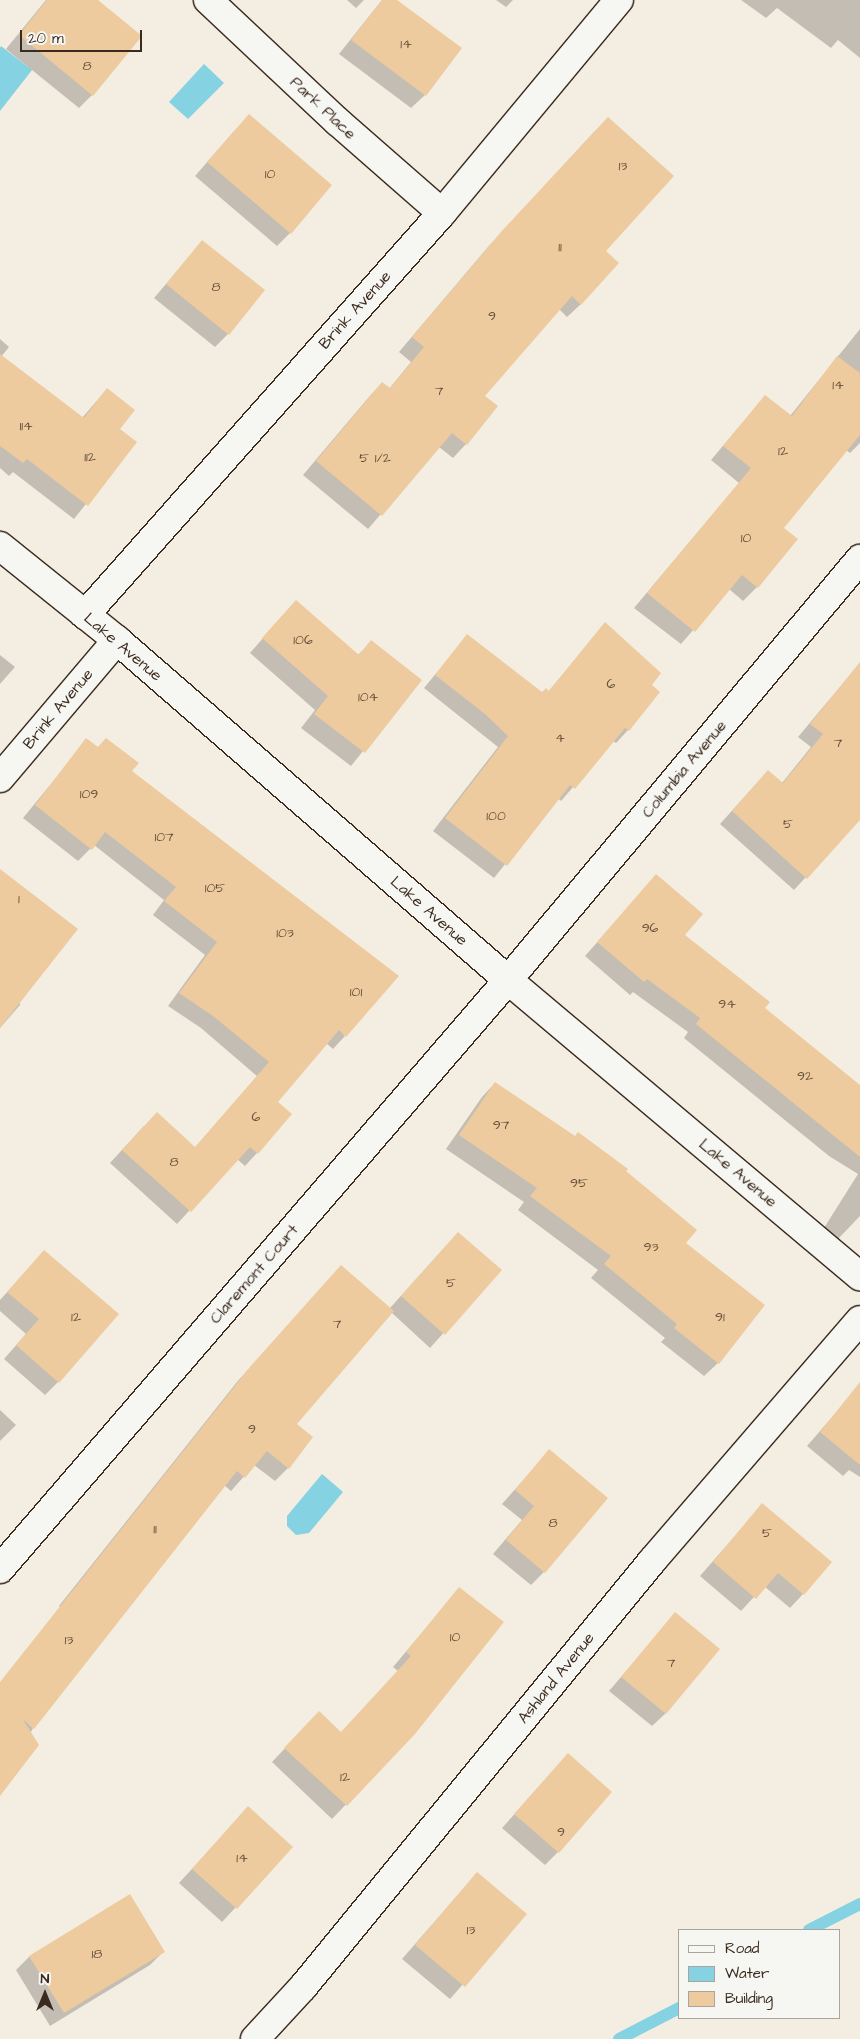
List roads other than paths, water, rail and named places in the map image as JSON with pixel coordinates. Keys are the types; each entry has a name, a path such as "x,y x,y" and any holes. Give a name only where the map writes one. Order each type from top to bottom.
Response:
{"street":[{"name":"Park Place","path":"208,0 338,122 442,213"},
{"name":"Brink Avenue","path":"85,615 442,213 619,0"},
{"name":"Lake Avenue","path":"0,546 117,640 508,980 860,1276"},
{"name":"Columbia Avenue","path":"508,980 860,558"},
{"name":"Brink Avenue","path":"0,778 117,640"},
{"name":"Claremont Court","path":"0,1569 508,980"},
{"name":"Ashland Avenue","path":"255,2039 303,1987 652,1561 860,1320"}],"water":[{"path":"1,46 32,70 0,111 0,48"},
{"path":"204,64 224,83 188,119 169,102"},
{"path":"322,1474 343,1492 309,1533 296,1535 287,1526 287,1516"}],"waterway":[{"path":"811,1929 860,1904"},
{"path":"619,2039 678,2009"}]}
